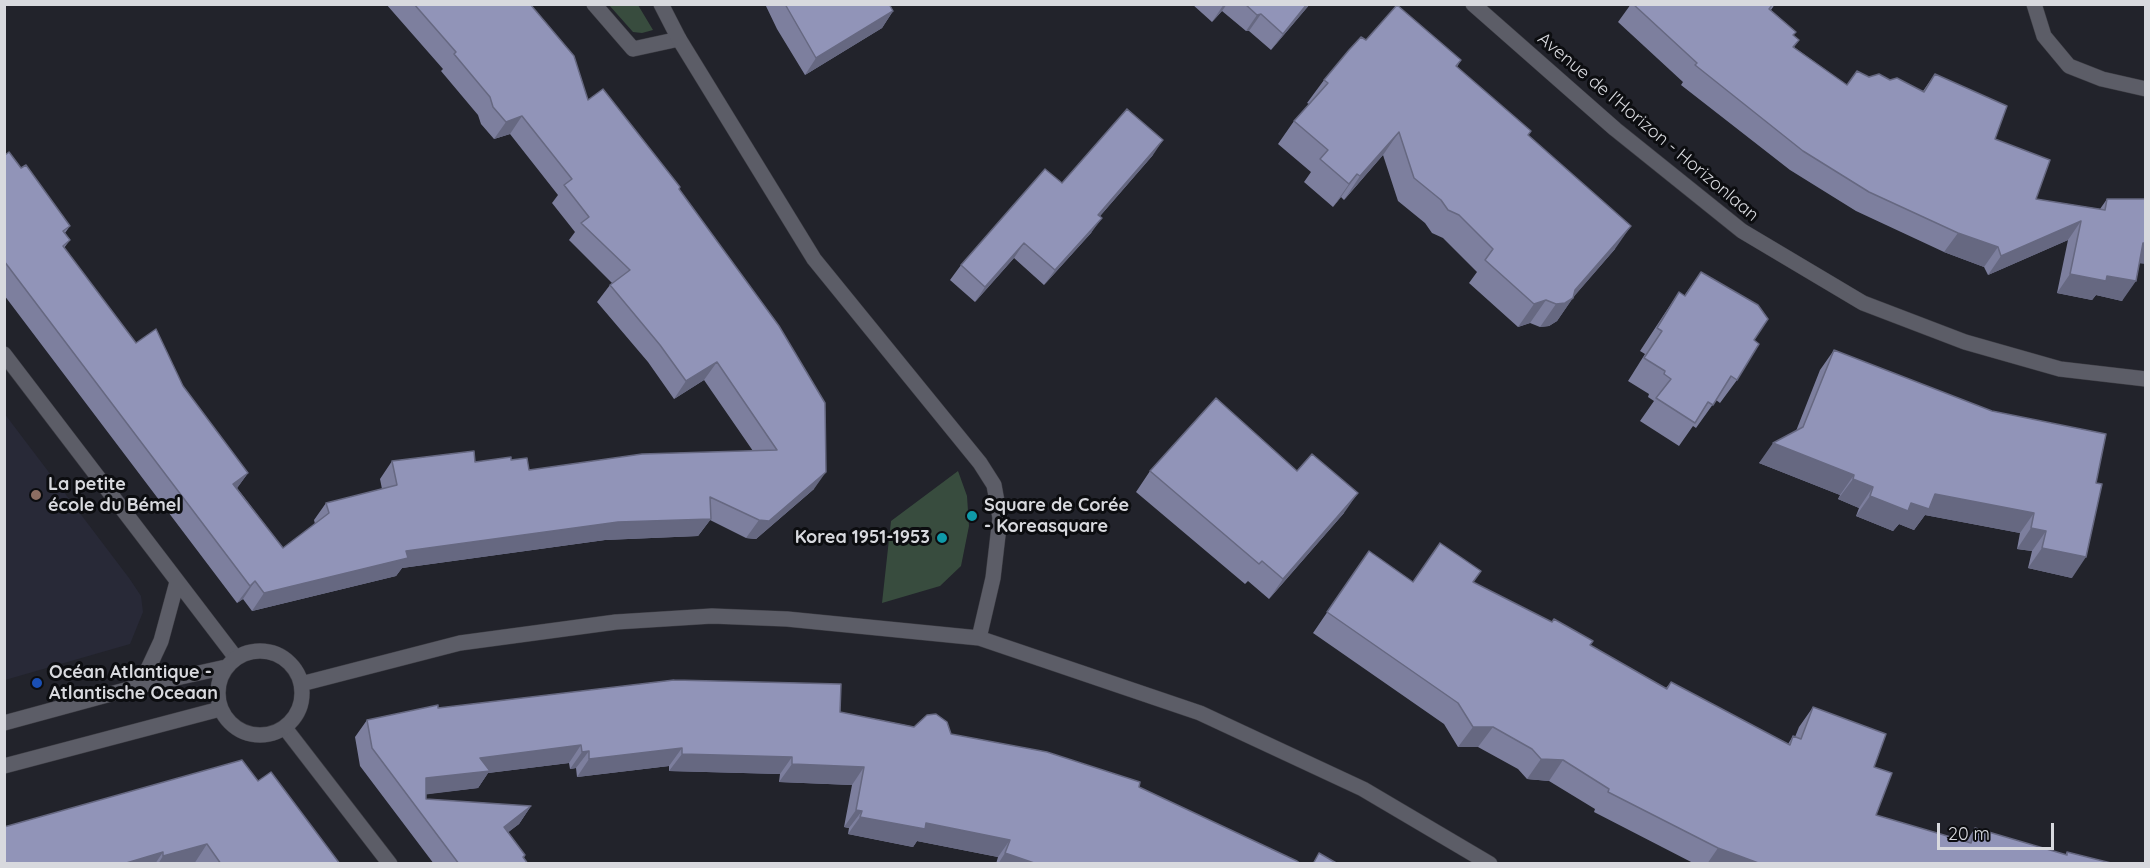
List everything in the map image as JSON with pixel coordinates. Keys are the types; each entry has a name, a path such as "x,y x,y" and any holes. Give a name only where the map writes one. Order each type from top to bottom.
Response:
{"street":[{"path":"594,4 633,49 679,39"},
{"path":"661,4 679,39 814,259 980,463 994,485 1000,518 993,578 979,638"},
{"name":"Avenue de l'Horizon - Horizonlaan","path":"1473,4 1615,129 1742,231 1863,303 1965,342 2060,369 2145,379"},
{"path":"2034,4 2044,36 2069,66 2102,79 2145,89"},
{"path":"4,354 177,582 231,662"},
{"path":"140,686 161,641 177,582"},
{"path":"301,684 460,643 626,622 712,616 787,619 979,638 1200,713 1363,789 1490,864"},
{"path":"4,723 231,662 251,652 267,651 282,658 294,669 301,684 303,696 300,709 285,728 270,735 248,734 228,722 220,709 219,687 231,662"},
{"path":"4,766 220,709"},
{"path":"285,728 390,864"}],"shaded area":[{"name":"La petite école du Bémel","path":"4,413 129,578 141,596 143,612 130,644 5,680"}],"green space":[{"path":"609,5 638,5 653,30 642,33 633,32"},
{"path":"958,471 967,496 969,526 961,566 940,586 882,603 891,521"}],"building":[{"path":"414,4 530,4 574,56 588,100 603,89 680,187 679,189 779,326 825,403 826,472 769,521 759,520 710,497 711,519 618,522 406,551 408,558 264,593 255,581 250,586 4,261 4,154 9,152 21,168 26,165 70,226 63,231 70,240 63,246 136,343 156,329 183,386 248,473 233,484 283,548 329,513 326,503 397,485 392,461 474,451 475,462 511,457 511,460 527,458 529,470 642,454 777,450 717,362 686,381 660,345 610,285 630,270 581,223 589,217 564,185 572,179 522,116 506,122 493,107 490,97 454,54 456,52"},
{"path":"785,4 889,4 893,11 816,58"},
{"path":"1245,4 1307,4 1283,34 1261,14 1257,15"},
{"path":"1633,4 1773,4 1769,9 1796,32 1793,35 1799,40 1793,47 1847,85 1857,71 1869,77 1879,74 1890,80 1897,78 1924,92 1935,74 2007,106 1995,139 2050,160 2036,199 2105,210 2107,199 2145,199 2145,243 2143,243 2136,281 2107,276 2106,281 2070,274 2081,221 2001,256 1998,247 1958,233 1869,192 1803,151 1695,65 1697,63"},
{"path":"1397,5 1461,60 1456,66 1531,131 1528,135 1631,226 1575,290 1573,298 1565,303 1556,304 1546,300 1534,304 1485,260 1493,249 1459,215 1448,210 1441,200 1414,178 1399,132 1360,176 1357,174 1349,184 1320,159 1328,150 1294,121 1328,83 1324,80 1349,50 1361,37 1366,40"},
{"path":"1127,109 1163,140 1098,215 1102,218 1055,270 1024,243 985,287 961,265 1045,169 1062,183"},
{"path":"1701,272 1758,305 1768,319 1754,340 1759,344 1737,380 1731,376 1713,405 1708,402 1695,423 1656,398 1671,379 1664,374 1665,371 1644,358 1662,331 1657,328 1679,292 1685,296"},
{"path":"1834,350 1992,411 2106,434 2096,483 2102,484 2086,557 2042,548 2046,531 2031,528 2034,513 1935,494 1929,509 1911,503 1908,511 1870,496 1873,487 1853,479 1854,475 1773,443 1803,427"},
{"path":"1216,398 1297,471 1312,454 1358,493 1283,579 1262,561 1259,564 1150,471"},
{"path":"1440,543 1481,571 1473,582 1552,622 1554,619 1593,641 1590,645 1667,689 1671,682 1790,745 1793,736 1801,739 1813,707 1886,734 1874,767 1892,773 1876,815 1971,843 1975,828 2067,855 2067,852 2115,864 1761,864 1718,848 1608,792 1609,789 1563,760 1541,759 1532,749 1493,727 1473,727 1458,703 1327,612 1369,551 1413,582"},
{"path":"674,680 841,684 840,712 914,727 927,715 936,714 947,722 951,734 1047,752 1140,782 1139,787 1301,864 1037,864 1005,853 1010,840 926,823 925,829 860,817 862,811 856,810 864,767 792,764 792,757 682,754 682,748 589,759 589,751 582,752 581,745 480,758 490,771 426,778 426,799 531,806 504,827 525,855 523,857 528,864 459,864 372,748 367,720 438,705 438,708"},
{"path":"242,760 258,781 271,772 340,864 221,864 207,844 163,856 163,852 123,864 4,864 4,827"},
{"path":"1319,853 1338,864 1313,864"}],"place":[{"name":"La petite école du Bémel","path":"36,495"},
{"name":"Square de Corée - Koreasquare","path":"972,516"},
{"name":"Korea 1951-1953","path":"942,538"},
{"name":"Océan Atlantique - Atlantische Oceaan","path":"37,683"}]}
